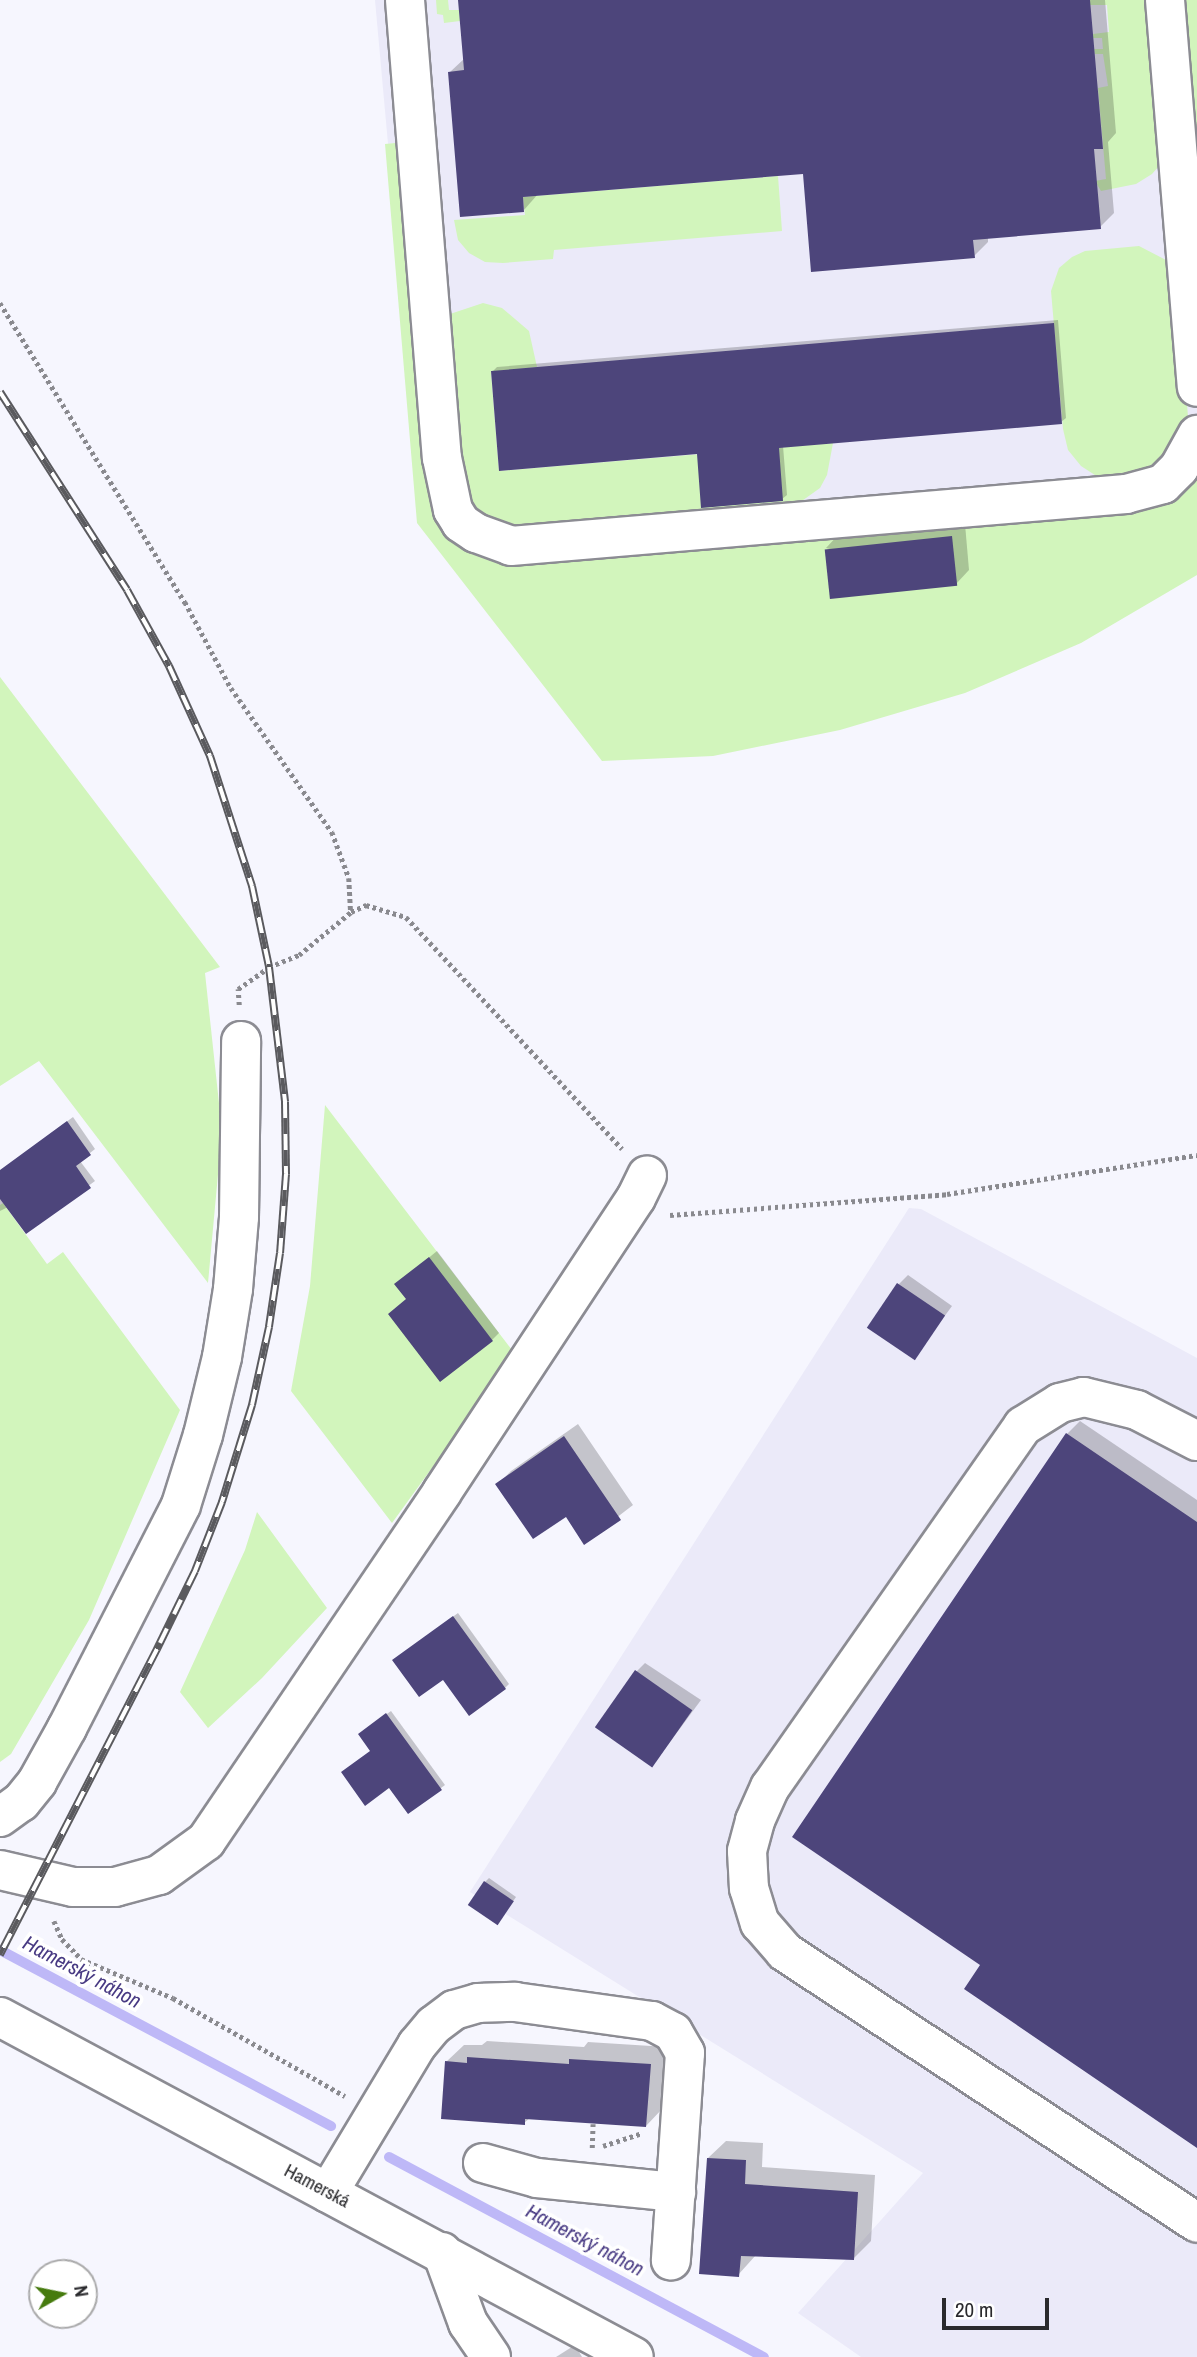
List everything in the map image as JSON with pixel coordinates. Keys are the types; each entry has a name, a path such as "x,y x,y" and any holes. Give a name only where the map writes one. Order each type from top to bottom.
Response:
{"street":[{"path":"405,0 442,458 453,510 461,523 475,533 510,546 1126,494 1163,484 1179,468 1197,435"},
{"path":"1165,0 1197,387"},
{"path":"0,1817 20,1802 37,1782 67,1728 181,1505 203,1435 222,1357 235,1265 239,1217 240,1041"},
{"path":"0,1870 48,1883 88,1888 115,1887 142,1882 175,1866 206,1840 642,1187"},
{"path":"1197,1441 1137,1409 1084,1397 1060,1403 1023,1426 770,1787 755,1821 747,1851 749,1888 760,1923 785,1952 1197,2223"},
{"path":"328,2193 374,2113 418,2045 444,2015 466,2005 515,2003 652,2021 673,2032 685,2053 671,2261"},
{"name":"Hamerská","path":"0,2017 634,2357"},
{"path":"483,2163 537,2178 676,2192"},
{"path":"442,2252 468,2323 491,2357"}],"path":[{"path":"0,303 185,602 231,688 332,832 349,878 351,912"},
{"path":"240,1041 238,989 269,967 299,955 351,912 366,905 405,917 670,1216 947,1194 1197,1155"},
{"path":"48,1883 54,1924 62,1940 80,1959 173,1998 374,2113"},
{"path":"592,2142 593,2124"},
{"path":"592,2150 649,2131 680,2133"}],"shaded area":[{"path":"375,0 1175,0 1197,267 1197,463 1193,470 500,554 405,142 388,144"},
{"path":"909,1208 921,1209 1197,1358 1197,2357 861,2357 798,2313 923,2173 470,1892"}],"green space":[{"path":"436,0 448,0 449,10 459,10 460,21 444,23 443,15 437,14"},
{"path":"1090,0 1154,0 1160,165 1136,184 1101,191 1095,181 1106,179 1098,88 1108,86 1103,54 1095,54 1094,49 1103,49 1102,38 1093,38 1093,34 1109,32 1107,5 1090,5"},
{"path":"1176,0 1197,0 1197,252"},
{"path":"405,142 462,537 1141,503 1197,463 1197,575 1081,643 965,693 840,730 713,756 602,761 417,523 385,144"},
{"path":"778,176 782,231 554,250 553,259 503,263 485,262 469,253 458,240 454,220 525,215 523,197"},
{"path":"1139,246 1166,260 1174,270 1178,286 1189,430 1171,463 1119,483 1098,477 1081,466 1068,450 1063,429 1051,291 1059,268 1072,257 1085,251"},
{"path":"483,303 502,308 529,331 537,367 491,372 499,471 833,443 827,475 820,488 792,508 519,534 465,511 444,325 450,314"},
{"path":"0,677 220,967 205,973 222,1131 208,1283 39,1061 0,1086"},
{"path":"325,1105 512,1350 453,1439 392,1523 291,1391 310,1286"},
{"path":"3,1203 47,1264 63,1252 180,1410 89,1620 11,1754 0,1762 0,1205"},
{"path":"257,1512 327,1608 262,1678 208,1728 180,1692 245,1550"}],"building":[{"path":"458,0 1090,0 1103,149 1094,149 1101,229 973,240 975,258 811,272 803,174 523,197 524,212 460,217 448,72 464,70"},
{"path":"1054,323 1062,424 779,448 783,501 701,508 697,454 499,471 491,371"},
{"path":"952,536 957,586 830,599 825,549"},
{"path":"67,1121 91,1155 76,1166 91,1188 26,1234 0,1199 0,1170"},
{"path":"429,1257 493,1341 440,1382 388,1314 406,1299 394,1284"},
{"path":"897,1283 945,1315 915,1360 867,1328"},
{"path":"1066,1433 1197,1522 1197,2148 964,1989 980,1965 792,1837"},
{"path":"564,1436 621,1520 584,1545 566,1517 533,1539 495,1484"},
{"path":"453,1616 506,1689 469,1716 443,1680 419,1697 392,1660"},
{"path":"635,1670 692,1710 652,1767 595,1727"},
{"path":"386,1713 442,1790 408,1814 389,1788 365,1806 341,1772 370,1751 358,1734"},
{"path":"484,1881 514,1901 498,1925 468,1905"},
{"path":"467,2057 569,2064 569,2059 651,2064 646,2127 525,2119 525,2125 441,2119 445,2061 467,2063"},
{"path":"707,2158 746,2160 745,2184 858,2192 854,2260 741,2256 739,2277 699,2274"}],"waterway":[{"name":"Hamerský náhon","path":"0,1950 331,2126"},
{"name":"Hamerský náhon","path":"389,2157 764,2357"}],"railway":[{"path":"0,392 127,590 169,666 210,756 252,886 269,967 285,1102 286,1174 280,1253 269,1327 252,1405 222,1502 195,1571 157,1649 0,1955"}]}
